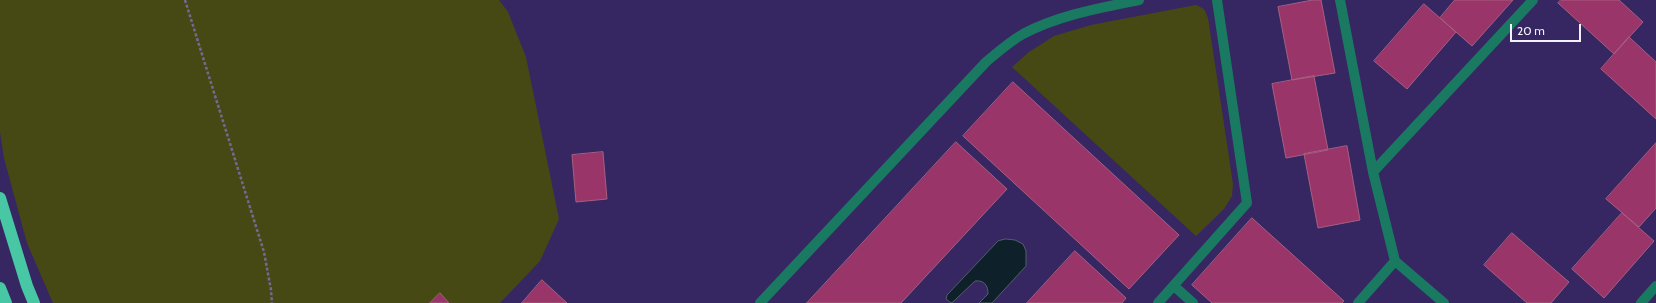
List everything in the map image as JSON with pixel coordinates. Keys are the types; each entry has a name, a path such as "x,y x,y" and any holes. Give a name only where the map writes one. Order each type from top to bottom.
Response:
{"highway":[{"path":"0,198 27,286 34,303"},
{"path":"0,288 6,303"}],"street":[{"path":"760,303 986,62 1007,44 1024,34 1060,19 1139,0"},
{"path":"1158,303 1248,202 1217,0"},
{"path":"1340,0 1373,172 1395,262 1444,303"},
{"path":"1373,172 1533,0"},
{"path":"1358,303 1395,262"},
{"path":"1174,286 1193,303"},
{"path":"1641,303 1656,286"}],"path":[{"path":"185,0 264,252 272,303"}],"shaded area":[{"path":"0,0 499,0 508,12 526,57 559,219 540,261 500,303 53,303 27,243 4,158 0,132"},
{"path":"1196,5 1204,9 1208,18 1233,184 1232,196 1224,209 1196,236 1012,67 1029,52 1054,36 1091,25"}],"water":[{"path":"1006,239 1015,240 1023,244 1026,251 1026,266 992,303 979,303 988,294 985,284 981,281 975,281 951,303 946,299 947,295 998,241"}],"building":[{"path":"1313,0 1321,0 1335,73 1292,80 1278,7"},
{"path":"1455,0 1513,0 1472,46 1440,18"},
{"path":"1561,0 1619,0 1643,22 1614,54 1558,3"},
{"path":"1424,4 1456,32 1407,89 1374,61"},
{"path":"1629,37 1656,62 1656,119 1601,69"},
{"path":"1314,76 1328,150 1286,158 1272,84"},
{"path":"1013,82 1179,235 1129,289 963,136"},
{"path":"956,142 1007,189 901,303 807,303"},
{"path":"1656,143 1656,208 1639,227 1606,199"},
{"path":"1347,146 1360,220 1318,228 1304,154"},
{"path":"603,152 607,199 576,202 572,155"},
{"path":"1622,213 1654,241 1604,298 1572,269"},
{"path":"1252,218 1344,301 1342,303 1212,303 1192,285"},
{"path":"1512,233 1569,282 1551,303 1527,303 1484,265"},
{"path":"1075,251 1126,298 1122,303 1027,303"},
{"path":"542,280 567,303 522,303"},
{"path":"440,293 449,303 430,303"}]}
